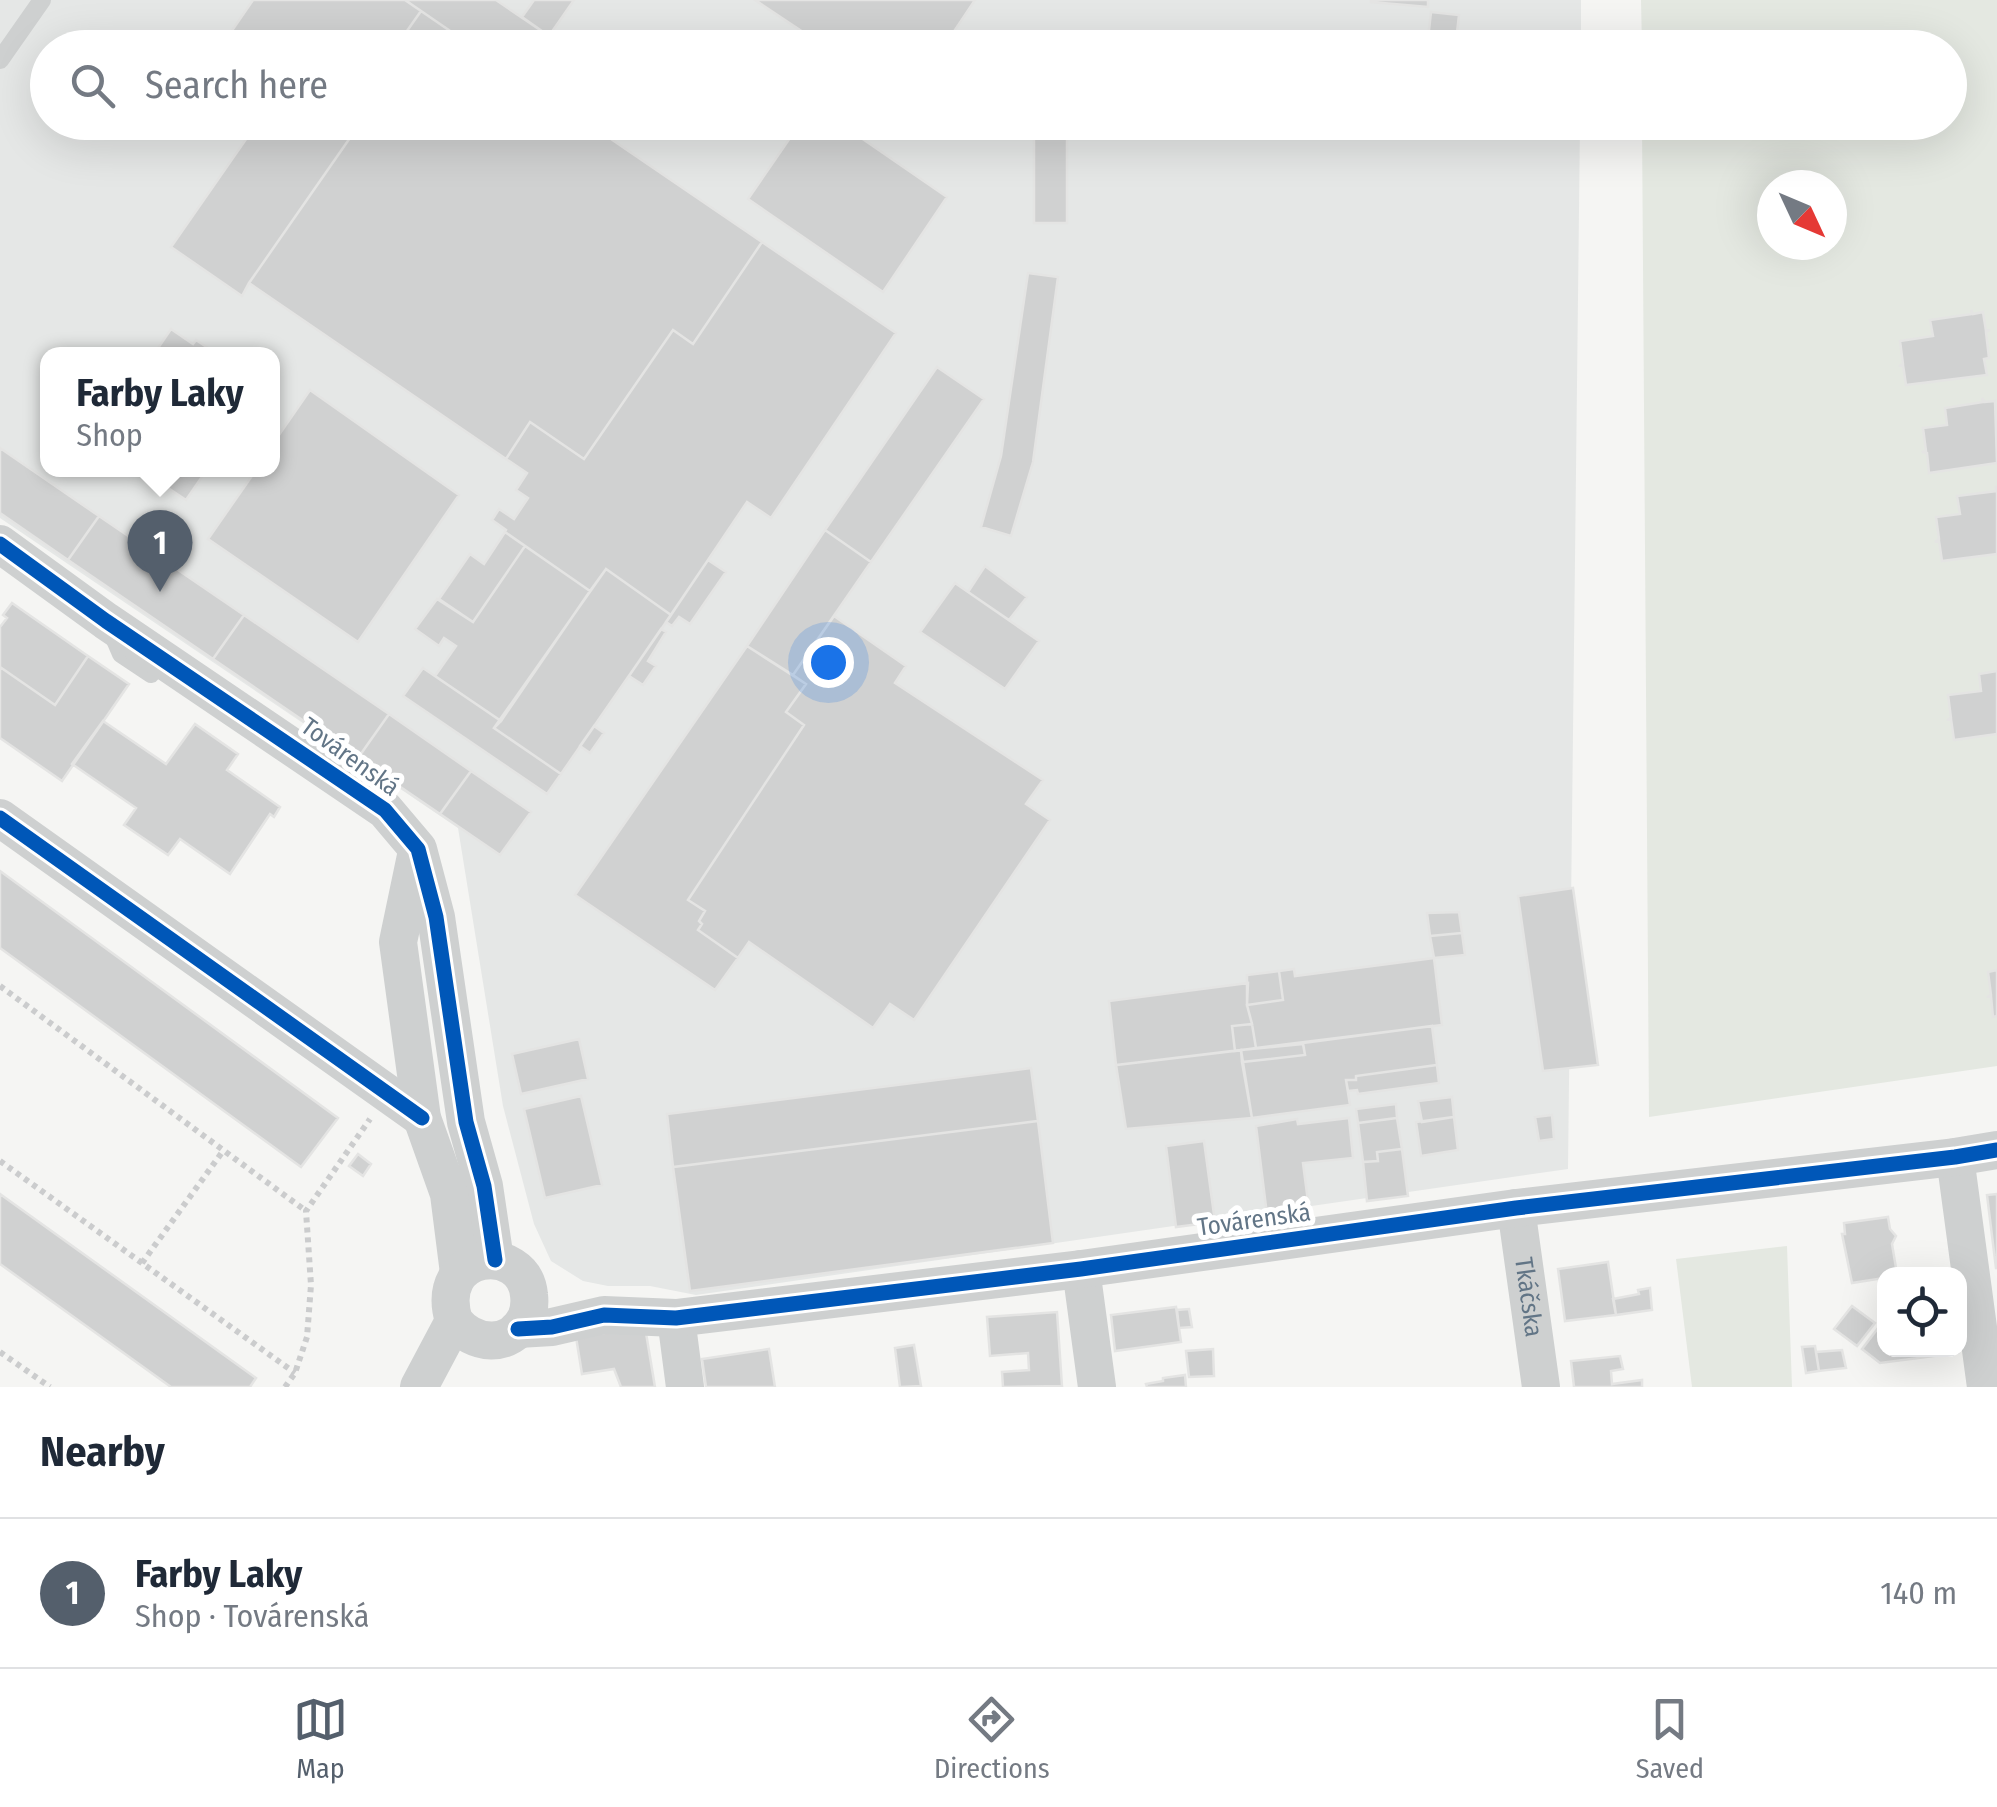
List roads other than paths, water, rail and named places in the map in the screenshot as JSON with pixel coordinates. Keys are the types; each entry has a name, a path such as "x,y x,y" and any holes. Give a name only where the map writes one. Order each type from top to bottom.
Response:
{"street":[{"name":"Továrenská","path":"0,544 106,621 386,810 418,848 436,917 466,1122 484,1186 495,1260 509,1264 528,1286 604,1315"},
{"path":"0,818 422,1118"},
{"path":"418,848 398,942 422,1118 449,1194 460,1273"},
{"name":"Továrenská","path":"466,1330 493,1341 518,1330 604,1315 676,1318 1082,1269 1516,1208 1997,1150"},
{"path":"1955,1158 1986,1387"},
{"name":"Tkáčska","path":"1516,1208 1541,1387"},
{"path":"466,1330 449,1304 451,1288 470,1265 495,1260"},
{"path":"1082,1269 1098,1387"},
{"path":"518,1330 527,1317 528,1286"},
{"path":"676,1318 685,1387"},
{"path":"419,1387 466,1330"},
{"path":"437,1387 466,1330"}],"lane":[{"path":"0,60 42,0"}],"place":[{"name":"Farby Laky","path":"160,592"}]}
